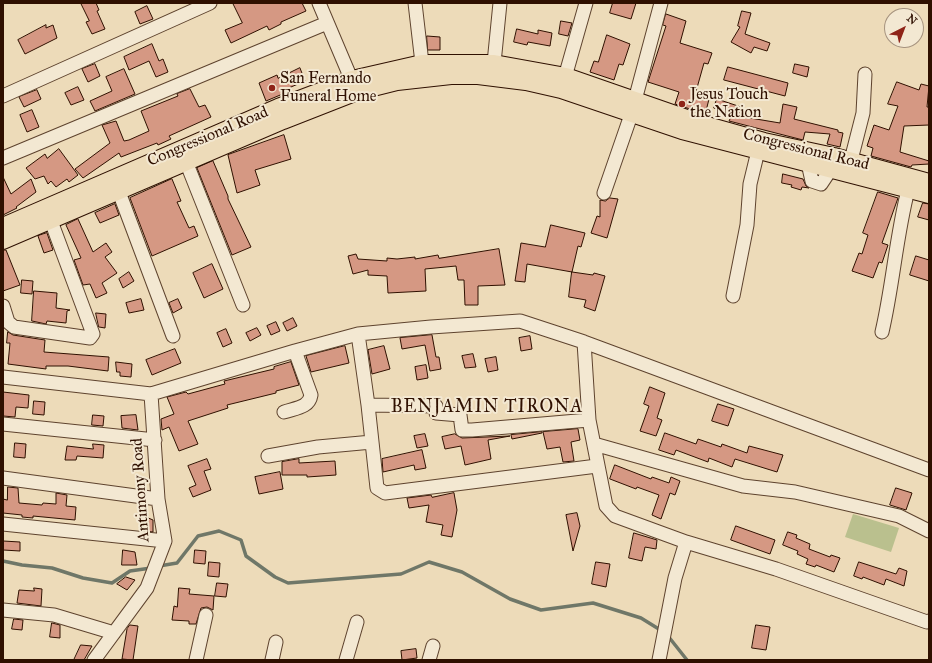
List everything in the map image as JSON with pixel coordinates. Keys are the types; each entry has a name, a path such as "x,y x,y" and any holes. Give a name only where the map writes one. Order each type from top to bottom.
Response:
{"main road":[{"name":"Congressional Road","path":"4,234 181,148 278,107 354,86 422,63 477,69 526,82 564,83"},
{"name":"Congressional Road","path":"4,234 51,220 119,192 283,121 354,86 423,78 477,69 494,63 564,83 758,152 809,157 833,162 908,190 929,195"},
{"name":"Congressional Road","path":"633,108 686,118 757,139 809,157"},
{"name":"Congressional Road","path":"833,162 851,160 929,182"}],"street":[{"path":"3,96 210,3"},
{"path":"319,3 354,86"},
{"path":"415,3 422,63"},
{"path":"494,63 500,3"},
{"path":"564,83 586,3"},
{"path":"604,193 633,108 661,3"},
{"path":"3,158 327,23"},
{"path":"851,160 862,114 865,74"},
{"path":"181,148 243,305"},
{"path":"733,296 747,225 750,184 758,152"},
{"path":"809,157 812,181 821,184 833,162"},
{"path":"882,332 890,298 896,253 908,190"},
{"path":"119,192 173,336"},
{"path":"3,306 8,322 14,327 90,338 92,337 93,334 51,220"},
{"path":"3,377 152,394 295,351 358,334 520,321 584,342 929,470"},
{"path":"358,334 368,405 377,488 385,493 597,466"},
{"path":"584,342 589,420 606,506 610,512 615,516 686,542 776,569 927,622 929,621"},
{"path":"284,412 306,405 310,402 311,395 295,351"},
{"name":"Antimony Road","path":"94,660 147,588 165,541 158,499 152,394"},
{"path":"368,405 436,406 436,413 460,415 462,430 589,420"},
{"path":"3,424 154,440"},
{"path":"268,456 318,447 372,442"},
{"path":"594,444 743,486 796,492 899,516 929,531"},
{"path":"3,478 158,499"},
{"path":"3,524 165,541"},
{"path":"659,660 675,578 686,542"},
{"path":"3,610 54,615 114,633"},
{"path":"196,660 206,615"},
{"path":"346,660 357,622"},
{"path":"272,660 276,642"},
{"path":"429,660 433,646"}],"green space":[{"path":"853,514 899,528 891,552 845,537"}],"building":[{"path":"81,3 96,3 99,10 97,11 105,29 92,34 86,22 89,21"},
{"path":"233,3 302,3 306,11 281,22 281,24 269,30 267,26 231,43 225,30 242,23"},
{"path":"613,3 636,3 631,19 610,13"},
{"path":"147,6 153,19 140,24 135,12"},
{"path":"742,11 751,13 745,34 770,43 767,51 754,47 751,53 731,42 740,27 738,26"},
{"path":"666,14 686,21 680,43 712,53 708,64 704,63 695,95 709,99 706,111 691,106 690,109 675,104 679,92 648,82 666,26 663,25"},
{"path":"561,21 572,23 568,36 559,34"},
{"path":"46,25 46,28 53,25 57,38 25,54 18,40"},
{"path":"517,29 538,34 538,30 552,33 550,46 528,42 527,45 514,42"},
{"path":"607,35 630,44 623,65 619,64 614,80 590,72 594,61 598,62"},
{"path":"427,36 440,37 440,50 428,50"},
{"path":"152,44 159,61 163,59 168,72 156,77 149,61 129,70 124,57"},
{"path":"95,64 100,76 88,82 82,69"},
{"path":"795,64 809,67 807,77 793,73"},
{"path":"728,67 788,83 785,96 724,80"},
{"path":"300,68 305,81 284,90 285,93 266,101 259,83 277,75 278,78"},
{"path":"124,69 135,94 95,111 90,101 112,91 106,77"},
{"path":"897,82 919,90 921,84 929,86 927,107 929,107 929,125 904,126 900,152 929,161 929,164 912,165 911,167 871,156 873,148 867,146 874,125 889,130 898,106 888,104"},
{"path":"78,87 84,100 71,105 65,93"},
{"path":"190,89 199,107 205,105 211,117 169,136 171,139 158,145 157,143 121,157 119,153 83,178 75,169 110,143 102,125 116,121 124,141 129,140 149,131 141,111 178,96 177,94"},
{"path":"37,90 41,99 24,107 19,97"},
{"path":"717,99 741,107 738,116 780,123 783,104 797,107 794,119 838,130 838,132 843,133 840,147 827,144 830,134 805,132 803,140 729,121 732,115 735,116 714,108"},
{"path":"32,110 39,127 27,132 20,115"},
{"path":"284,135 291,159 255,170 260,185 237,193 228,155"},
{"path":"59,149 78,175 69,182 67,179 56,187 51,181 48,184 44,176 35,179 26,168 45,154 47,158"},
{"path":"213,161 228,199 251,247 232,255 197,168"},
{"path":"783,174 803,179 806,186 809,188 802,187 801,190 791,187 792,185 782,183"},
{"path":"3,177 11,194 31,179 36,192 16,207 17,208 3,215"},
{"path":"172,179 181,201 177,202 189,228 194,226 198,236 152,256 130,198"},
{"path":"878,192 898,198 882,243 888,245 882,263 879,262 873,278 852,271 859,253 862,254 868,235 863,233"},
{"path":"610,198 618,199 607,238 591,233 597,216 600,217 600,200 605,201"},
{"path":"923,203 929,204 929,220 918,217"},
{"path":"115,204 119,215 100,223 95,213"},
{"path":"78,219 93,252 106,243 112,252 105,257 117,273 102,283 107,293 96,298 90,284 83,285 74,260 81,258 66,225"},
{"path":"551,225 585,233 581,247 578,246 572,272 527,264 525,282 515,281 521,243 545,247"},
{"path":"47,233 53,250 44,253 38,236"},
{"path":"499,249 505,285 478,286 478,305 465,305 464,280 458,280 456,266 425,269 426,291 388,293 387,276 368,275 368,270 353,274 348,256 356,254 358,259 387,261 387,258 397,259 415,257 415,259 438,255 439,258"},
{"path":"3,250 6,250 20,285 3,291"},
{"path":"916,256 929,260 929,281 910,275"},
{"path":"212,264 223,289 204,298 193,273"},
{"path":"129,272 134,281 123,288 119,279"},
{"path":"572,272 593,275 594,273 605,276 595,311 584,307 586,300 569,297"},
{"path":"22,280 33,281 32,294 21,293"},
{"path":"34,291 57,293 56,308 70,310 67,311 66,323 47,321 46,324 32,321"},
{"path":"141,299 144,310 129,313 126,303"},
{"path":"178,299 182,308 173,313 169,303"},
{"path":"96,313 106,314 105,328 99,327"},
{"path":"293,318 297,326 287,331 283,323"},
{"path":"276,322 280,331 271,335 267,326"},
{"path":"257,328 261,335 250,341 246,333"},
{"path":"226,329 232,343 223,347 217,333"},
{"path":"8,332 13,335 45,340 44,352 109,357 108,371 68,366 46,366 46,369 8,364 10,343 7,343"},
{"path":"432,335 436,357 439,357 441,369 430,371 425,345 402,349 400,338"},
{"path":"530,336 532,349 521,351 519,338"},
{"path":"345,346 349,363 311,372 306,356"},
{"path":"384,346 390,369 372,374 368,350"},
{"path":"175,349 181,363 152,375 146,360"},
{"path":"473,354 476,367 465,368 462,356"},
{"path":"496,357 498,370 488,372 485,359"},
{"path":"116,362 132,364 131,377 120,376 120,372 117,372"},
{"path":"291,362 299,385 276,391 276,393 227,405 228,408 188,421 198,444 179,451 169,427 162,430 161,419 174,414 167,397 186,392 188,394 225,384 224,381 274,369 274,367"},
{"path":"426,365 428,378 417,380 415,367"},
{"path":"650,387 665,393 657,418 662,420 656,436 640,431 649,406 644,404"},
{"path":"3,392 29,395 28,408 16,407 15,417 3,416"},
{"path":"34,401 45,402 44,415 33,414"},
{"path":"718,404 734,409 728,426 712,421"},
{"path":"93,415 104,416 103,426 92,425"},
{"path":"136,415 138,430 122,428 121,416"},
{"path":"578,429 580,440 571,442 574,461 563,462 560,447 547,449 543,432"},
{"path":"542,432 512,439 511,435"},
{"path":"665,433 696,444 698,439 721,447 722,444 747,453 749,446 783,455 777,472 735,459 732,467 709,458 708,462 676,450 674,455 659,450"},
{"path":"425,434 428,446 417,448 414,436"},
{"path":"455,434 462,438 510,436 488,440 491,459 465,465 461,446 445,449 442,437"},
{"path":"15,443 26,444 25,458 14,457"},
{"path":"93,444 104,445 103,458 77,456 76,460 65,460 67,446 93,449"},
{"path":"422,450 426,468 415,470 414,465 383,472 382,459"},
{"path":"207,459 211,469 204,471 211,490 193,497 189,488 196,485 188,466"},
{"path":"299,459 299,463 335,461 336,475 307,477 307,475 282,475 282,462"},
{"path":"615,465 651,479 652,477 669,483 671,477 680,481 675,495 670,493 661,519 652,515 659,495 637,487 636,489 610,479"},
{"path":"280,472 283,489 259,494 255,477"},
{"path":"8,487 18,488 19,503 42,505 43,503 56,504 56,493 67,495 66,506 76,507 75,520 33,516 33,518 22,517 22,515 3,513 3,499 7,500"},
{"path":"896,488 912,493 906,510 890,505"},
{"path":"454,493 457,510 452,537 441,535 443,525 426,522 429,505 409,508 407,498 431,495 432,497"},
{"path":"577,513 580,526 573,551 566,515"},
{"path":"146,517 153,520 153,532 144,531"},
{"path":"736,526 775,540 770,554 731,540"},
{"path":"788,532 797,535 796,538 810,544 809,549 830,557 831,555 840,558 834,572 816,565 815,567 806,564 808,559 797,554 798,551 783,545"},
{"path":"634,533 657,540 656,549 645,547 642,561 629,558"},
{"path":"3,541 20,542 20,551 3,550"},
{"path":"123,550 135,552 137,565 122,565"},
{"path":"195,550 206,551 205,564 194,563"},
{"path":"209,562 220,563 219,577 208,576"},
{"path":"596,562 610,564 606,587 592,584"},
{"path":"859,562 896,574 899,568 907,571 904,586 886,579 884,585 863,577 862,579 854,576"},
{"path":"126,577 135,580 127,590 117,584"},
{"path":"217,583 228,584 226,597 215,596"},
{"path":"34,588 42,589 41,606 17,603 19,590 34,591"},
{"path":"179,588 190,589 189,594 214,596 213,610 207,607 201,608 196,624 189,624 189,621 172,620 174,606 177,607"},
{"path":"14,619 23,620 22,630 12,629"},
{"path":"52,623 60,625 60,638 50,637"},
{"path":"130,625 138,626 133,660 122,659 127,629"},
{"path":"756,625 770,627 766,650 752,648"},
{"path":"81,645 92,646 84,660 74,660"},
{"path":"416,649 417,658 402,660 401,651"}],"waterway":[{"path":"159,566 177,563 198,536 219,531 241,540 246,556 275,577 288,583 401,574 429,562 462,572 510,599 541,610 593,603 641,618 662,631"},
{"path":"3,561 22,565 52,568 83,578 112,583 130,571 151,568"},
{"path":"668,636 687,660"}],"place":[{"name":"San Fernando Funeral Home","path":"272,88"},
{"name":"Jesus Touch the Nation","path":"682,104"}],"district":[{"name":"BENJAMIN TIRONA","path":"487,408"}]}
